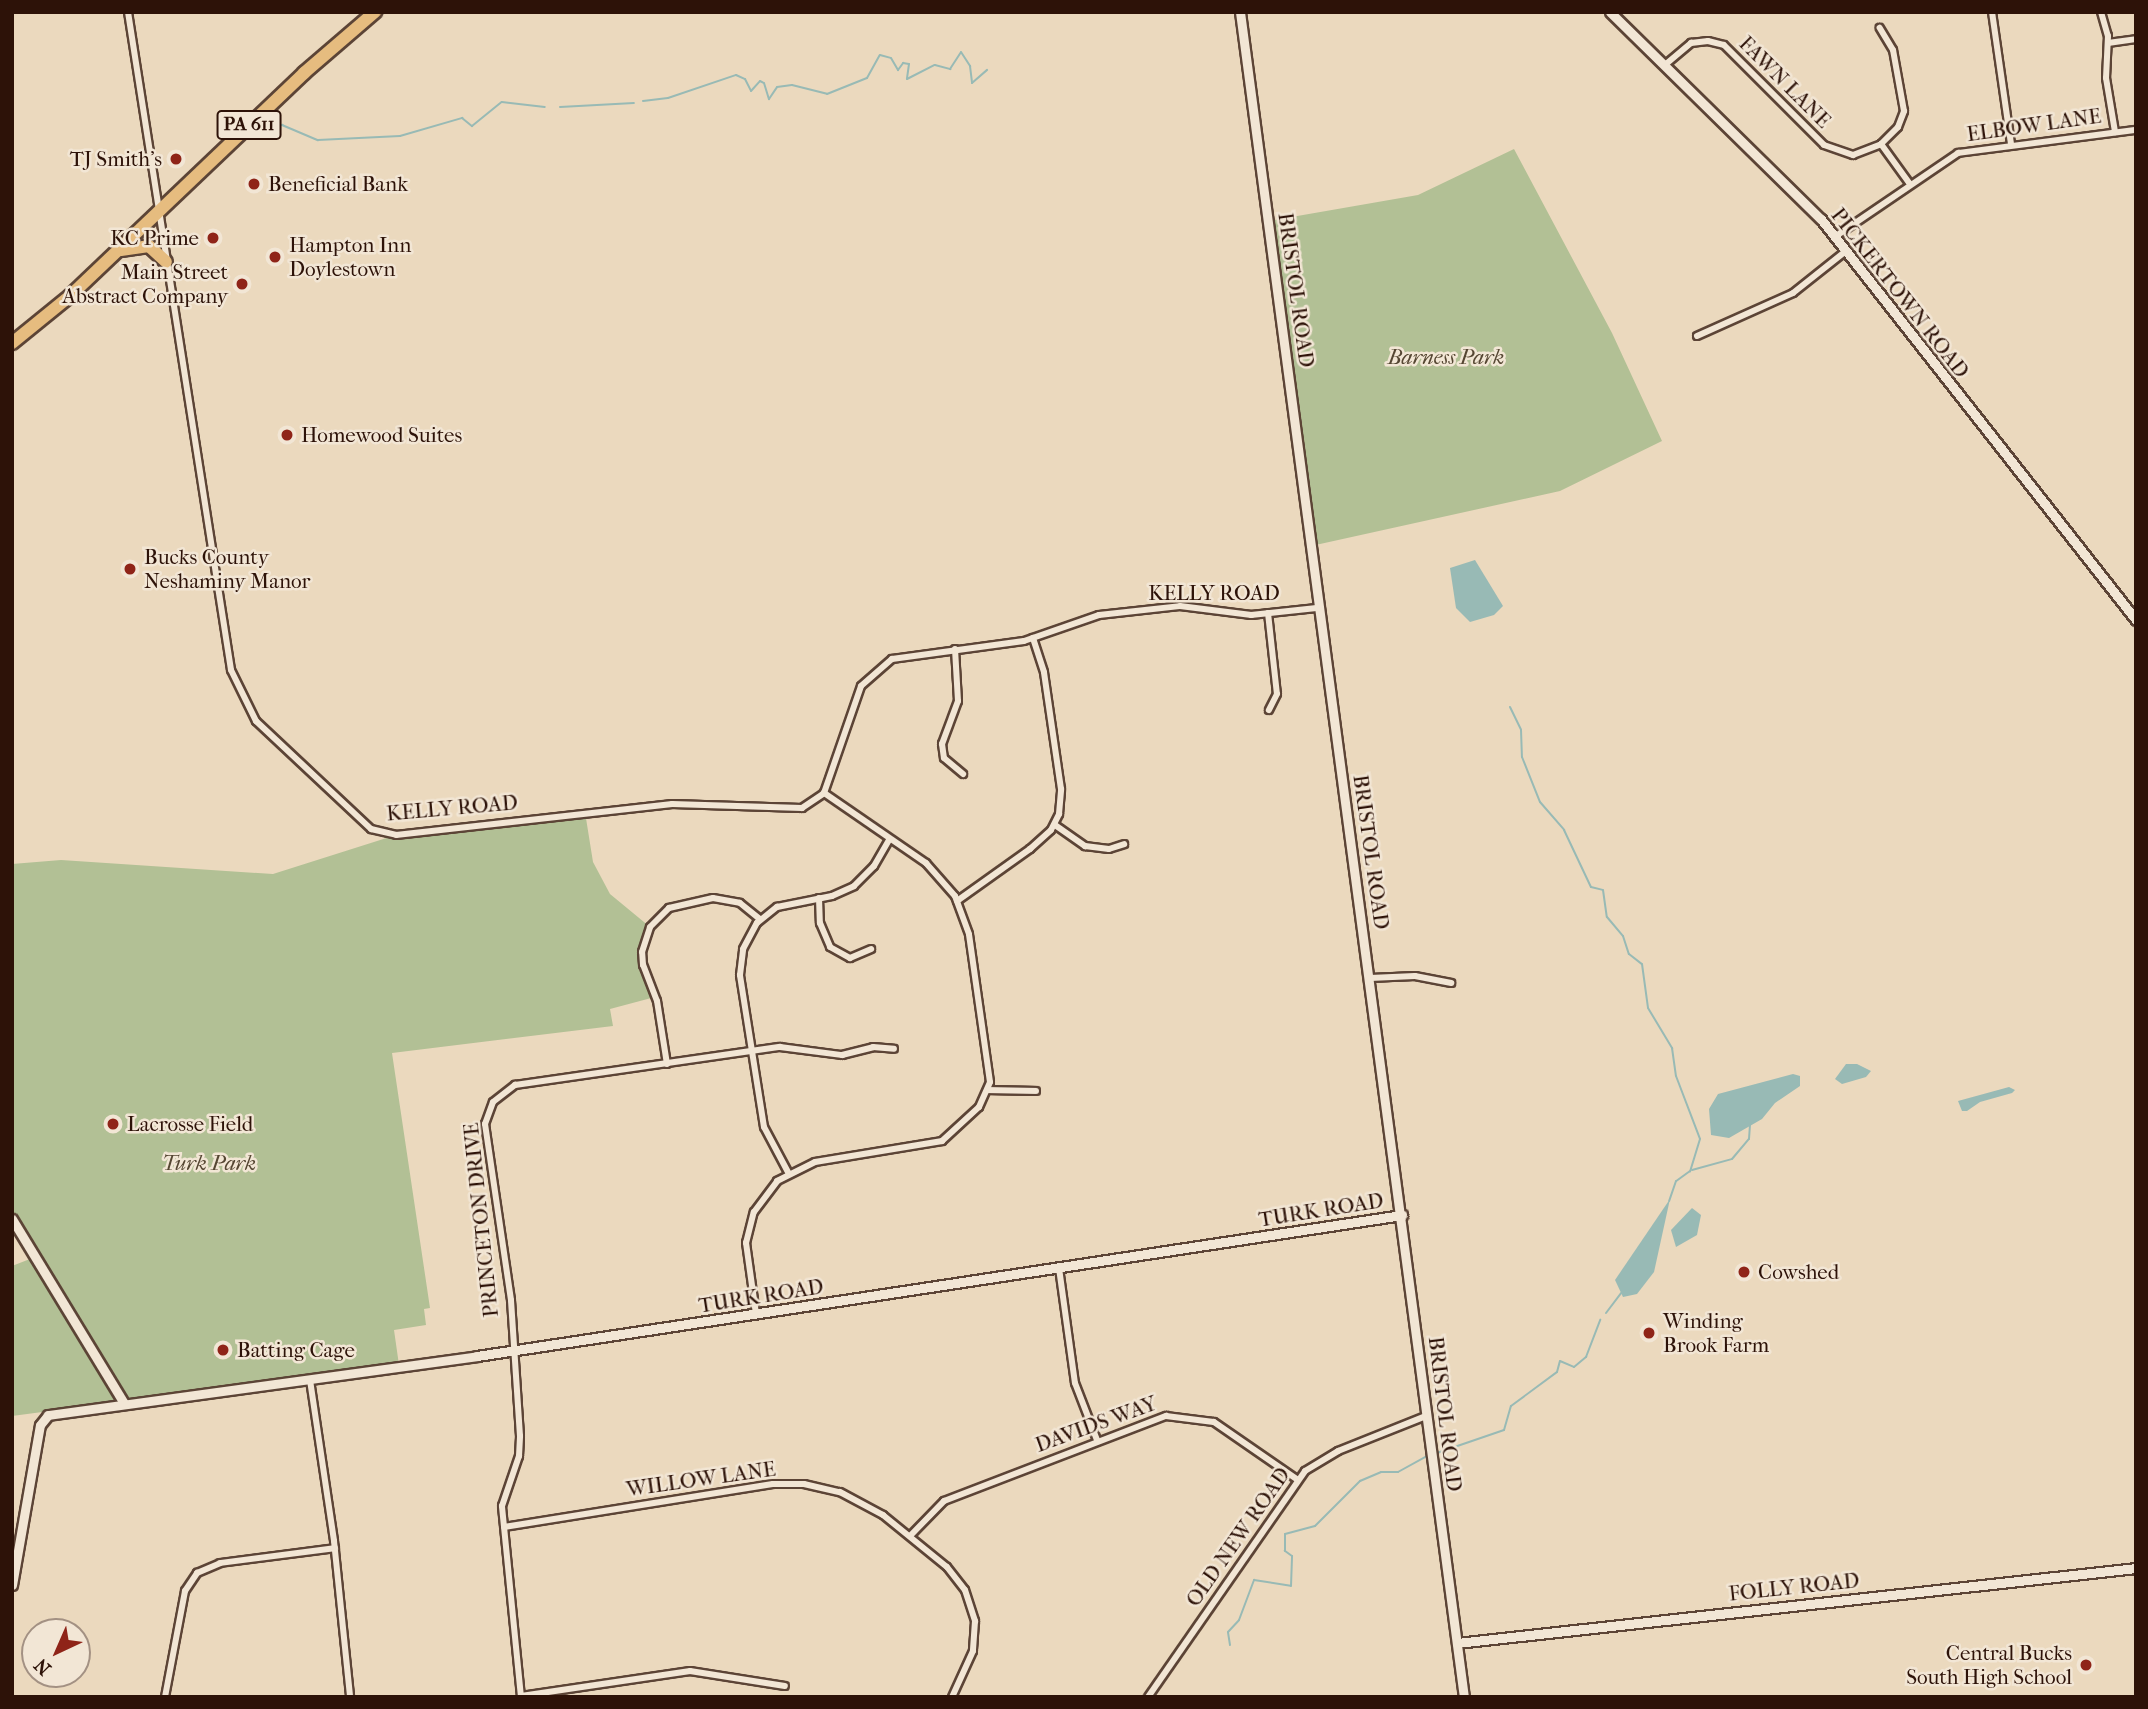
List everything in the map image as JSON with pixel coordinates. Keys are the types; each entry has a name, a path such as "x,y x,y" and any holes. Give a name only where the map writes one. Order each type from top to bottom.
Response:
{"highway":[{"name":"PA 611","path":"12,343 114,254 313,64 375,12"},
{"path":"114,254 149,246 166,262"}],"street":[{"name":"KELLY ROAD","path":"128,12 233,677 256,721 360,823 383,834 396,835 673,804 802,808 824,793 858,693 871,673 898,656 1033,638 1099,615 1154,609 1268,613 1317,608"},
{"name":"BRISTOL ROAD","path":"1240,12 1317,608 1402,1215 1464,1697"},
{"name":"PICKERTOWN ROAD","path":"1610,12 1666,64 1836,236 2034,495 2131,606 2136,620"},
{"path":"1992,12 2011,144"},
{"path":"2101,12 2108,43 2106,78 2115,132"},
{"path":"1880,28 1893,50 1904,103 1898,127 1881,144 1910,184"},
{"path":"2108,43 2136,39"},
{"name":"FAWN LANE","path":"1666,64 1691,43 1708,40 1724,45 1831,150 1853,155 1881,144"},
{"name":"ELBOW LANE","path":"1836,236 1951,156 2011,144 2136,130"},
{"path":"1697,336 1793,293 1847,250"},
{"path":"1268,613 1277,694 1269,710"},
{"path":"957,901 1030,849 1055,825 1061,789 1044,672 1033,638"},
{"path":"955,649 958,701 942,744 944,758 963,774"},
{"path":"756,1314 746,1243 758,1205 789,1174 827,1159 942,1141 979,1107 988,1090 989,1072 969,934 957,901 926,863 824,793"},
{"path":"1055,825 1085,846 1109,849 1124,844"},
{"path":"789,1174 764,1126 740,963 748,938 760,919 777,907 819,898 854,886 874,866 889,840"},
{"path":"667,1064 657,1001 643,965 650,927 669,908 713,898 740,902 760,919"},
{"path":"819,898 820,923 830,947 850,958 871,949"},
{"path":"1370,978 1415,976 1451,983"},
{"name":"PRINCETON DRIVE","path":"513,1351 511,1300 485,1124 487,1113 498,1097 515,1085 752,1052 791,1048 842,1055 873,1047 894,1049"},
{"path":"988,1090 1036,1091"},
{"name":"TURK ROAD","path":"12,1585 17,1537 40,1424 48,1415 513,1351 1402,1215"},
{"path":"12,1219 124,1403"},
{"path":"1059,1268 1076,1383 1097,1440"},
{"path":"513,1351 520,1449 503,1493 521,1696 690,1671 785,1686"},
{"path":"310,1380 335,1548 350,1697"},
{"name":"DAVIDS WAY","path":"909,1536 944,1501 1148,1420 1190,1416 1224,1428 1298,1480"},
{"name":"OLD NEW ROAD","path":"1148,1697 1173,1655 1233,1581 1298,1480 1324,1458 1426,1416"},
{"name":"WILLOW LANE","path":"504,1527 785,1484 814,1486 851,1497 909,1536 954,1574 972,1607 973,1651 952,1697"},
{"path":"165,1697 185,1591 197,1573 212,1564 335,1548"},
{"name":"FOLLY ROAD","path":"1457,1643 2136,1568"}],"green space":[{"name":"Barness Park","path":"1514,149 1612,333 1662,441 1560,491 1311,546 1269,221 1418,195"},
{"name":"Turk Park","path":"585,812 593,862 610,894 650,927 642,952 655,997 610,1009 613,1026 392,1053 430,1308 424,1309 426,1325 394,1330 399,1365 12,1416 12,1266 35,1257 12,1220 12,864 61,860 273,874 396,835"}],"water":[{"path":"1475,560 1503,606 1494,615 1470,622 1456,608 1450,568"},
{"path":"1846,1064 1857,1064 1871,1071 1866,1077 1842,1084 1835,1079"},
{"path":"1793,1074 1800,1076 1800,1086 1775,1103 1762,1119 1729,1138 1711,1135 1709,1109 1718,1094"},
{"path":"2009,1087 2015,1090 1980,1102 1967,1111 1962,1111 1958,1101"},
{"path":"1670,1199 1654,1272 1637,1294 1623,1297 1615,1280"},
{"path":"1692,1208 1701,1215 1697,1235 1676,1247 1671,1230"}],"waterway":[{"path":"643,101 668,98 736,75 745,79 751,91 760,81 764,83 769,99 777,87 792,85 827,94 867,78 880,55 891,58 898,70 903,63 909,64 907,79 935,65 950,69 961,52 970,66 972,83 987,70"},
{"path":"260,130 282,125 318,140 400,136 462,118 472,126 502,102 545,107"},
{"path":"560,107 634,103"},
{"path":"1510,707 1521,730 1522,757 1540,802 1564,830 1591,887 1603,890 1607,917 1623,936 1629,954 1642,964 1648,1008 1672,1048 1676,1076 1700,1139 1690,1171 1676,1181 1669,1201"},
{"path":"1692,1170 1732,1159 1749,1139 1750,1123"},
{"path":"1606,1313 1621,1293"},
{"path":"1434,1454 1504,1430 1511,1406 1557,1372 1560,1361 1574,1367 1586,1357 1600,1320"},
{"path":"1230,1645 1228,1632 1239,1620 1254,1580 1291,1586 1292,1556 1285,1551 1285,1534 1315,1526 1360,1481 1381,1472 1398,1472 1429,1455"}],"place":[{"name":"TJ Smith's","path":"176,159"},
{"name":"Beneficial Bank","path":"254,184"},
{"name":"KC Prime","path":"213,238"},
{"name":"Hampton Inn Doylestown","path":"275,257"},
{"name":"Main Street Abstract Company","path":"242,284"},
{"name":"Homewood Suites","path":"287,435"},
{"name":"Bucks County Neshaminy Manor","path":"130,569"},
{"name":"Lacrosse Field","path":"113,1124"},
{"name":"Cowshed","path":"1744,1272"},
{"name":"Winding Brook Farm","path":"1649,1333"},
{"name":"Batting Cage","path":"223,1350"},
{"name":"Central Bucks South High School","path":"2086,1665"}]}
